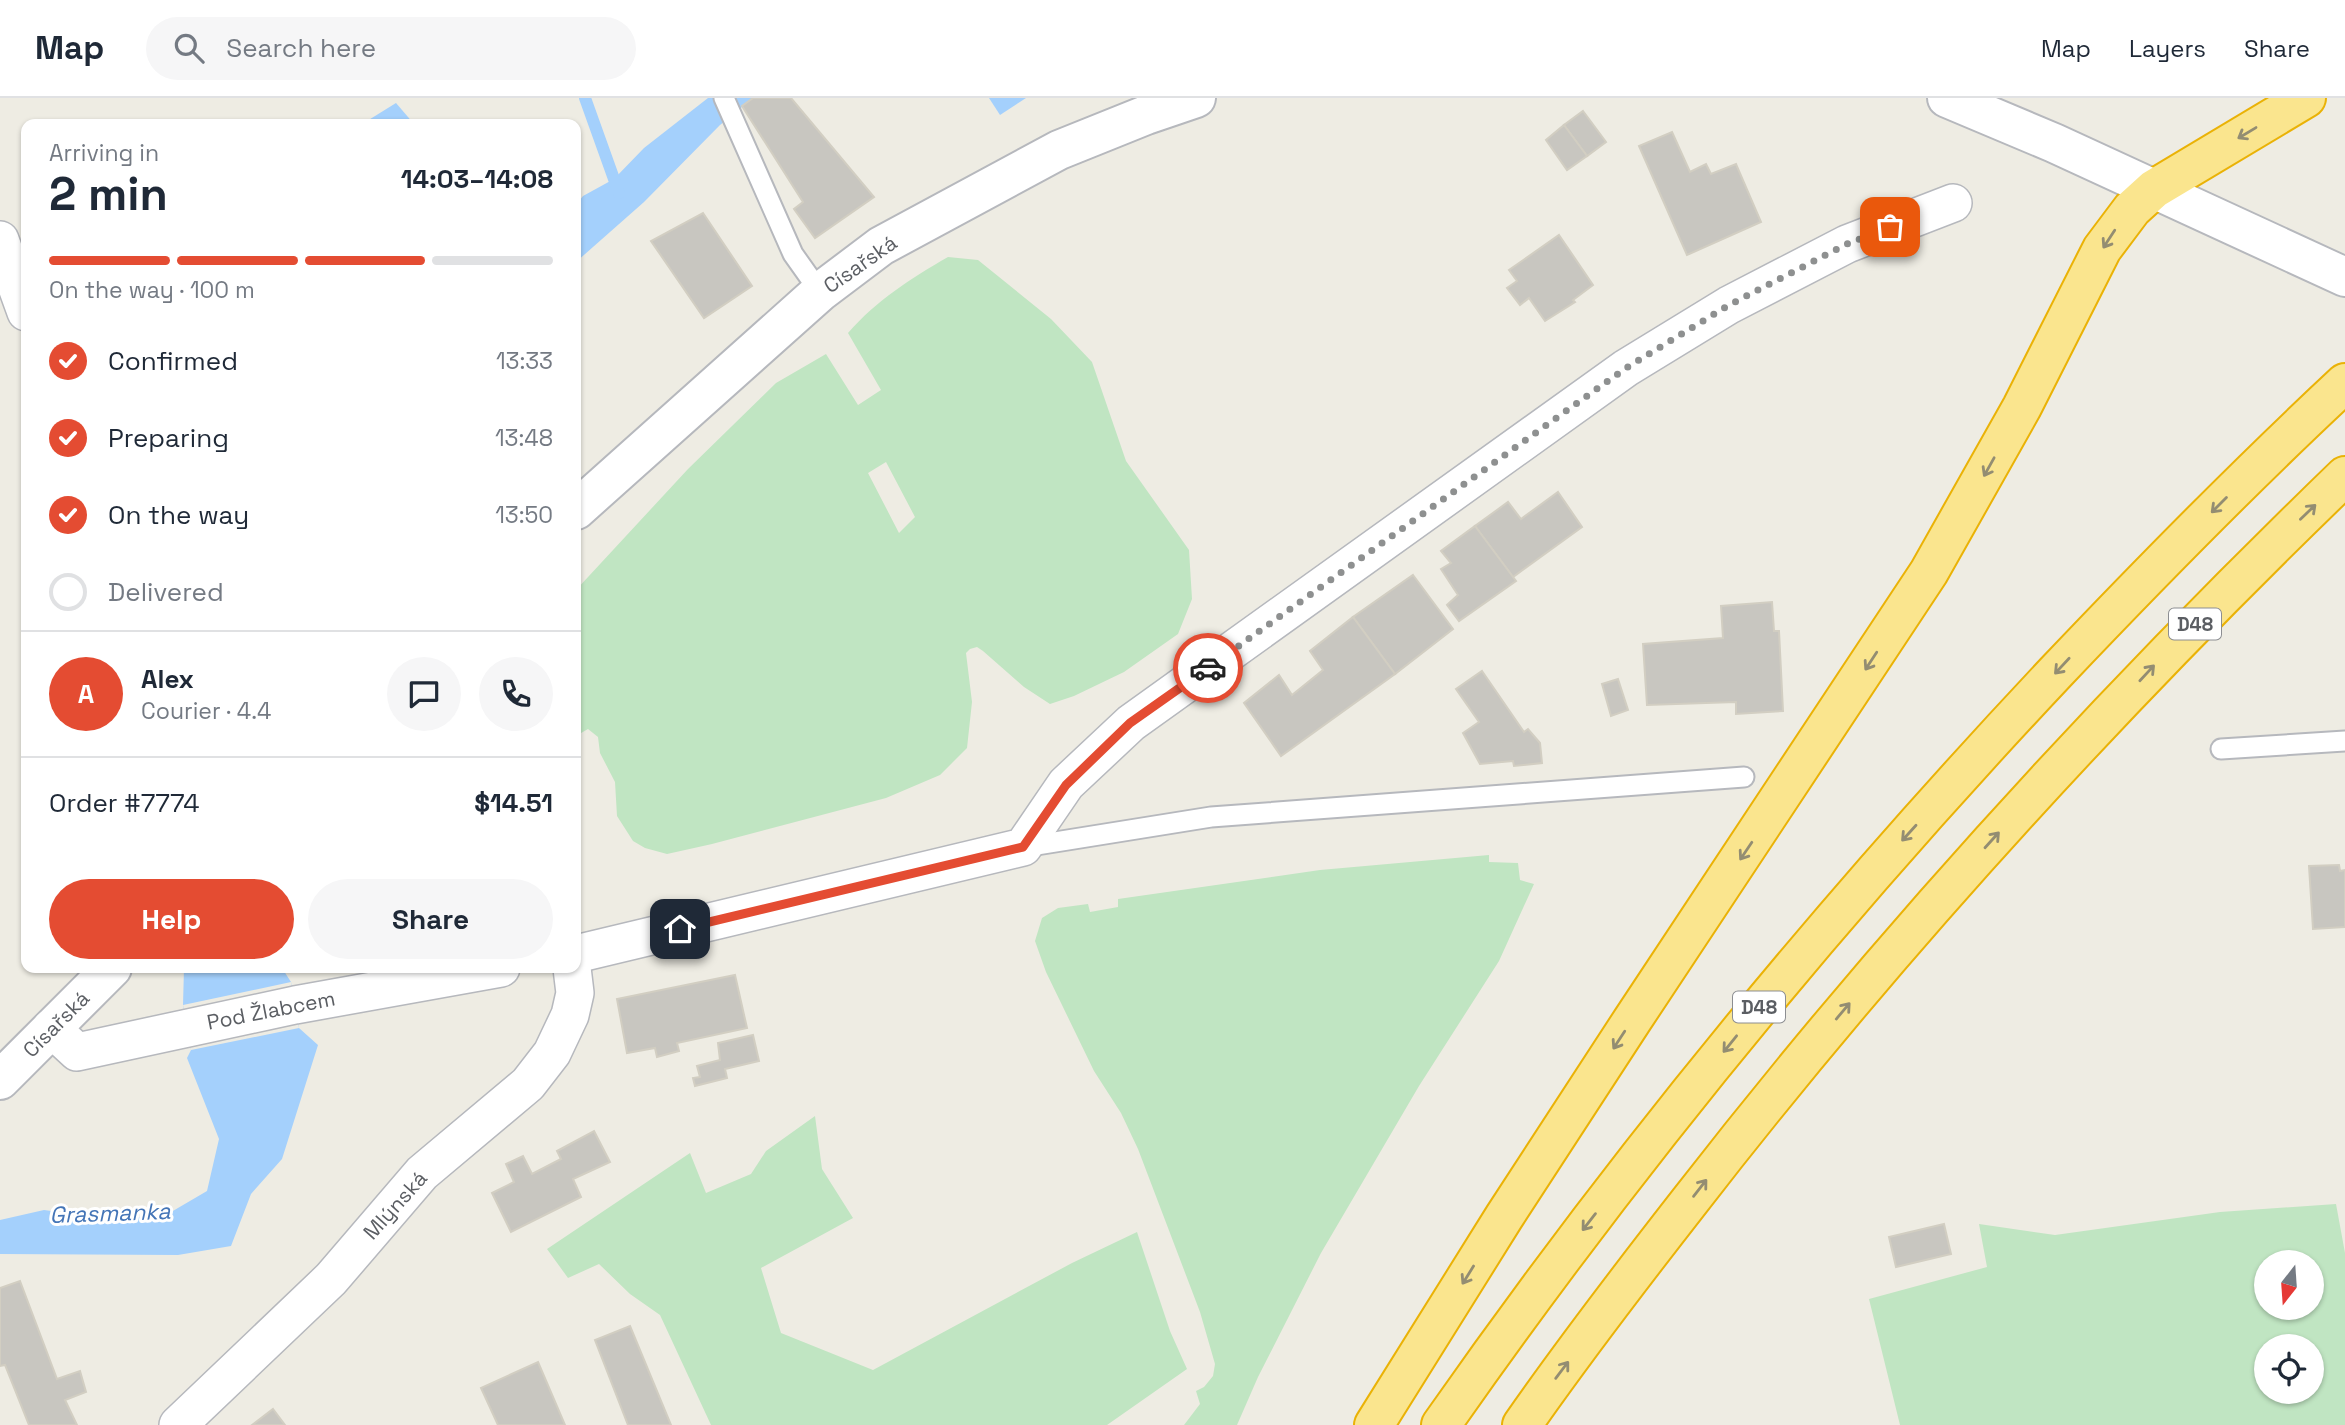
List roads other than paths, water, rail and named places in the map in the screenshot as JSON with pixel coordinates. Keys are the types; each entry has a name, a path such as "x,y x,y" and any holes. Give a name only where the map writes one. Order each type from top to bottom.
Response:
{"highway":[{"path":"1374,1425 1633,1018 1929,572 2022,407 2102,249 2132,209 2154,189 2306,98"},
{"name":"D48","path":"1441,1425 1585,1227 1686,1097 1903,839 2019,712 2214,510 2333,395"},
{"name":"D48","path":"1522,1425 1638,1268 1739,1138 1910,933 2050,776 2149,671 2345,476"}],"street":[{"name":"Císařská","path":"581,506 820,292 881,246 1045,156 1196,98"},
{"path":"1947,98 2345,277"},
{"path":"581,953 1023,847 1066,785 1130,723 1626,368 1729,305 1847,244 1954,203"},
{"path":"0,240 21,298"},
{"name":"Císařská","path":"0,1080 107,973"},
{"name":"Pod Žlabcem","path":"51,1028 77,1052 295,1004 472,973"},
{"name":"Mlýnská","path":"178,1425 331,1279 422,1172 528,1084 552,1053 570,1015 575,993 573,973"}],"lane":[{"path":"728,107 793,254 820,292"},
{"path":"2221,749 2345,741"},
{"path":"1023,847 1211,817 1744,777"}],"water":[{"path":"708,98 753,98 720,125 644,202 581,258 581,199 614,179 644,148"},
{"path":"989,98 1026,98 1000,115"},
{"path":"396,103 410,119 370,119"},
{"path":"184,973 285,973 291,982 299,1028 318,1045 282,1159 251,1194 231,1246 178,1255 0,1254 0,1220 44,1210 110,1219 166,1215 207,1191 219,1139 187,1058 191,1050 183,1005"}],"waterway":[{"path":"585,98 619,193"}],"water label":[{"name":"Grasmanka","path":"110,1213"}]}
